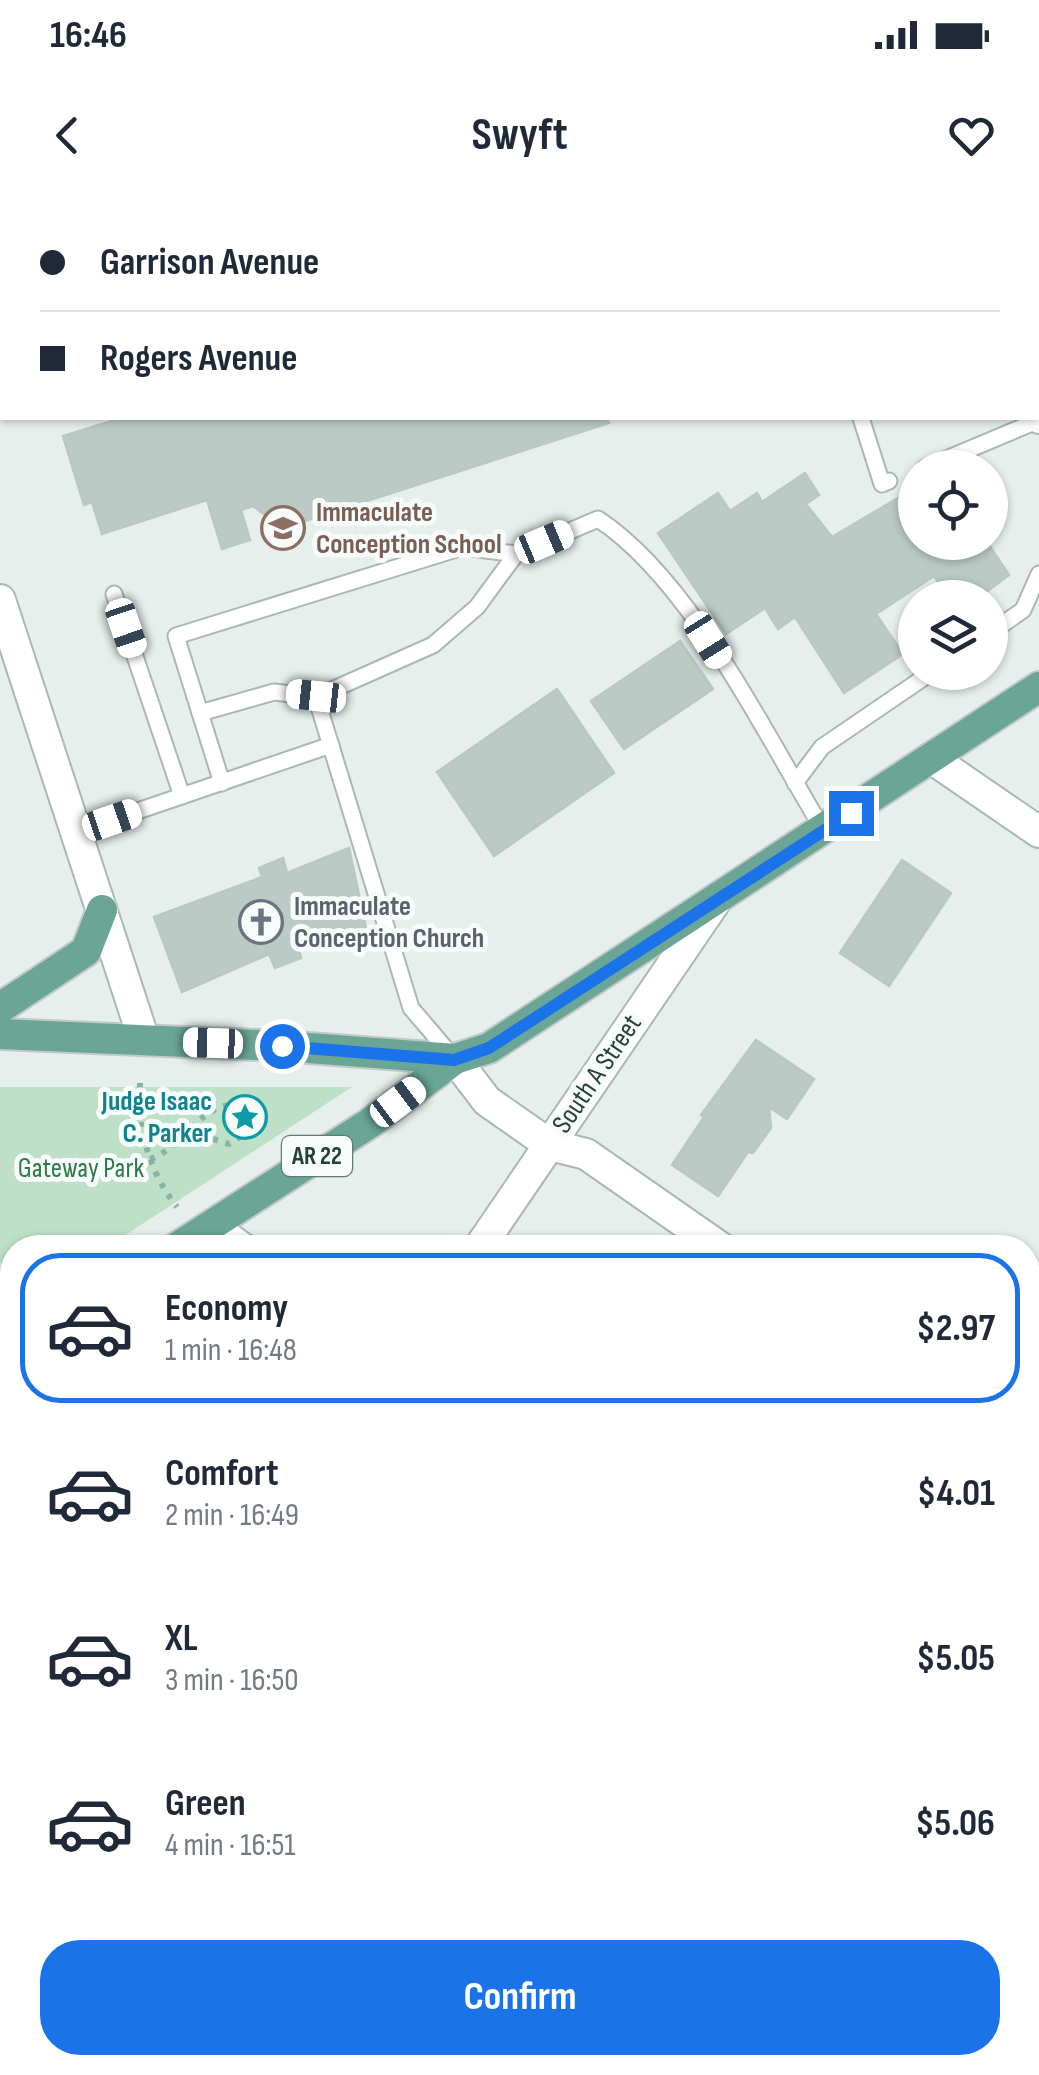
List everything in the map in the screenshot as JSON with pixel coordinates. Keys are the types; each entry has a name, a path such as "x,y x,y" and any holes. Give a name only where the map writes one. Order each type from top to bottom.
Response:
{"main road":[{"name":"AR 22","path":"195,1235 370,1123 454,1060 489,1048 1039,688"},
{"path":"0,1008 86,951 102,910"},
{"path":"0,1034 454,1060"}],"street":[{"path":"0,600 144,1040"},
{"path":"932,758 1039,832"},
{"name":"South A Street","path":"489,1235 715,902"},
{"path":"454,1060 487,1100 550,1145 586,1154 702,1235"}],"lane":[{"path":"861,420 882,484 889,481"},
{"path":"965,450 1031,420"},
{"path":"200,713 274,692 316,696 432,646 477,608 516,554 598,519 619,533 690,612 824,832"},
{"path":"222,782 176,636 463,546 516,554"},
{"path":"1008,621 1024,610 1039,574"},
{"path":"114,594 182,796"},
{"path":"794,783 822,747 906,690"},
{"path":"316,696 410,1008 454,1060"},
{"path":"76,832 331,746"},
{"path":"216,1220 237,1235"}],"path":[{"path":"140,1083 138,1119 156,1180 176,1208"},
{"path":"150,1160 168,1153 186,1130 218,1108 250,1102 261,1110 259,1126 228,1144 186,1130"}],"green space":[{"name":"Gateway Park","path":"0,1087 352,1087 125,1235 0,1235"}],"building":[{"path":"115,420 609,423 283,528 253,506 241,510 250,540 222,549 207,500 102,534 92,502 84,505 63,436"},
{"path":"805,473 819,495 806,504 832,537 898,498 898,560 999,560 1009,575 1002,580 937,580 934,576 928,580 898,580 898,600 876,614 898,647 898,657 844,693 795,617 778,629 765,608 726,634 658,533 718,493 730,511 757,493 762,502"},
{"path":"680,641 713,689 624,749 591,701"},
{"path":"557,689 614,773 494,856 437,772"},
{"name":"Immaculate Conception Church","path":"349,848 366,928 299,950 301,958 275,968 269,954 182,992 154,917 262,877 259,868 283,858 287,873"},
{"path":"902,860 951,893 889,986 840,953"},
{"path":"756,1040 814,1079 787,1119 769,1107 771,1128 753,1153 748,1152 718,1196 672,1165 704,1117 701,1115"}],"place":[{"name":"Immaculate Conception School","path":"283,528"},
{"name":"Immaculate Conception Church","path":"261,922"},
{"name":"Judge Isaac C. Parker","path":"245,1117"}],"route":[{"path":"282,1046 454,1060 489,1048 851,813"}]}
